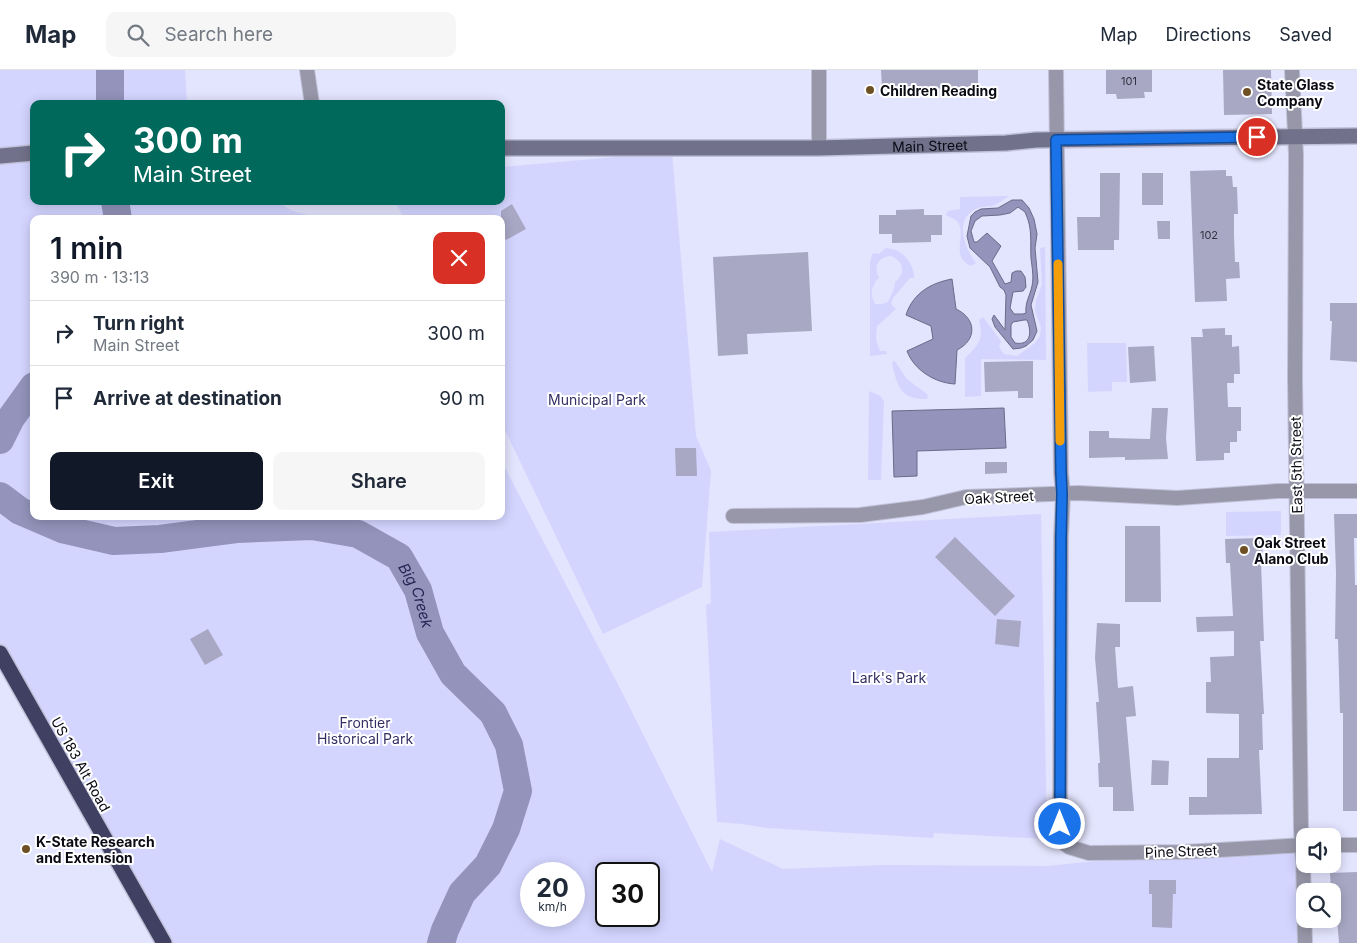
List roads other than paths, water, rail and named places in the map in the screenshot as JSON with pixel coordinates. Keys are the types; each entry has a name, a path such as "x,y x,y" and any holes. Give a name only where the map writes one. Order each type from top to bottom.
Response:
{"highway":[{"name":"US 183 Alt Road","path":"0,653 164,943"}],"street":[{"path":"307,70 311,100"},
{"path":"819,70 819,148"},
{"path":"1056,70 1062,494"},
{"name":"East 5th Street","path":"1292,70 1296,174 1295,379 1301,828"},
{"name":"Main Street","path":"505,148 819,148 1056,140 1357,136"},
{"path":"0,156 30,153"},
{"name":"Oak Street","path":"733,516 860,515 923,507 966,497 1062,494 1177,498 1297,491 1357,490"},
{"name":"Pine Street","path":"1062,494 1060,840 1069,848 1089,853 1184,852 1296,845"},
{"path":"1341,845 1357,845"},
{"name":"East 5th Street","path":"1304,873 1305,943"}],"waterway":[{"name":"Big Creek","path":"110,70 110,100"},
{"name":"Big Creek","path":"116,205 117,215"},
{"name":"Big Creek","path":"0,440 11,418 30,392"},
{"name":"Big Creek","path":"0,496 20,511 30,515"},
{"name":"Big Creek","path":"41,520 62,529 114,541 160,539 236,529 312,526 358,534 399,557 418,590 430,633 453,674 493,713 509,745 518,791 506,829 488,865 462,893 441,943"}],"place":[{"name":"Children Reading","path":"870,90"},
{"name":"State Glass Company","path":"1247,92"},
{"name":"Oak Street Alano Club","path":"1244,550"},
{"name":"K-State Research and Extension","path":"26,849"}],"park label":[{"name":"Municipal Park","path":"597,399"},
{"name":"Lark's Park","path":"889,677"},
{"name":"Frontier Historical Park","path":"365,730"}]}
